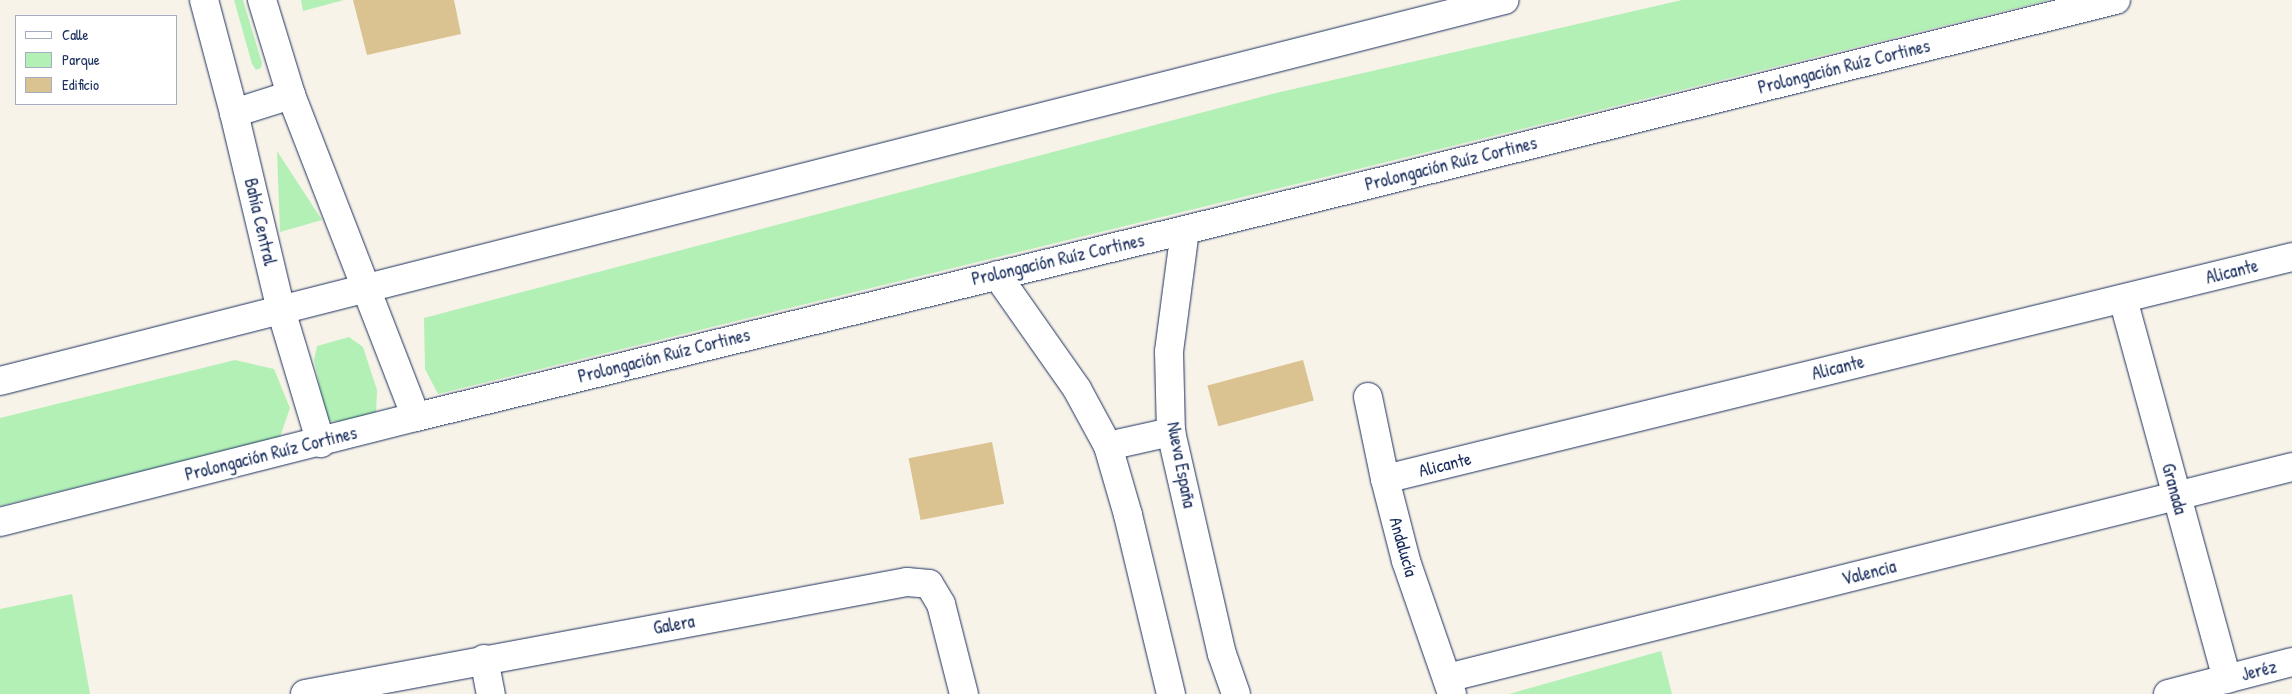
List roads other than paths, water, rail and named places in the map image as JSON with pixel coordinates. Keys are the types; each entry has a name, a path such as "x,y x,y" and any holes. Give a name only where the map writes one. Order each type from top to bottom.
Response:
{"street":[{"name":"Bahía Central","path":"204,0 234,113 281,310 321,443"},
{"path":"262,0 291,95 416,417"},
{"path":"0,381 1505,0"},
{"name":"Prolongación Ruíz Cortines","path":"0,522 321,443 416,417 1185,230 2116,0"},
{"path":"234,113 291,95"},
{"name":"Nueva España","path":"1185,230 1169,352 1171,432 1222,654 1236,694"},
{"name":"Alicante","path":"1385,480 2292,257"},
{"path":"997,275 1077,389 1108,446 1128,515 1171,694"},
{"name":"Granada","path":"2123,298 2227,679"},
{"name":"Andalucía","path":"1368,397 1385,480 1406,561 1450,686"},
{"path":"1108,446 1171,432"},
{"name":"Valencia","path":"1450,686 2292,467"},
{"name":"Galera","path":"306,694 907,582 929,584 941,604 964,694"},
{"path":"484,660 491,694"},
{"name":"Jeréz","path":"2168,694 2292,662"}]}
